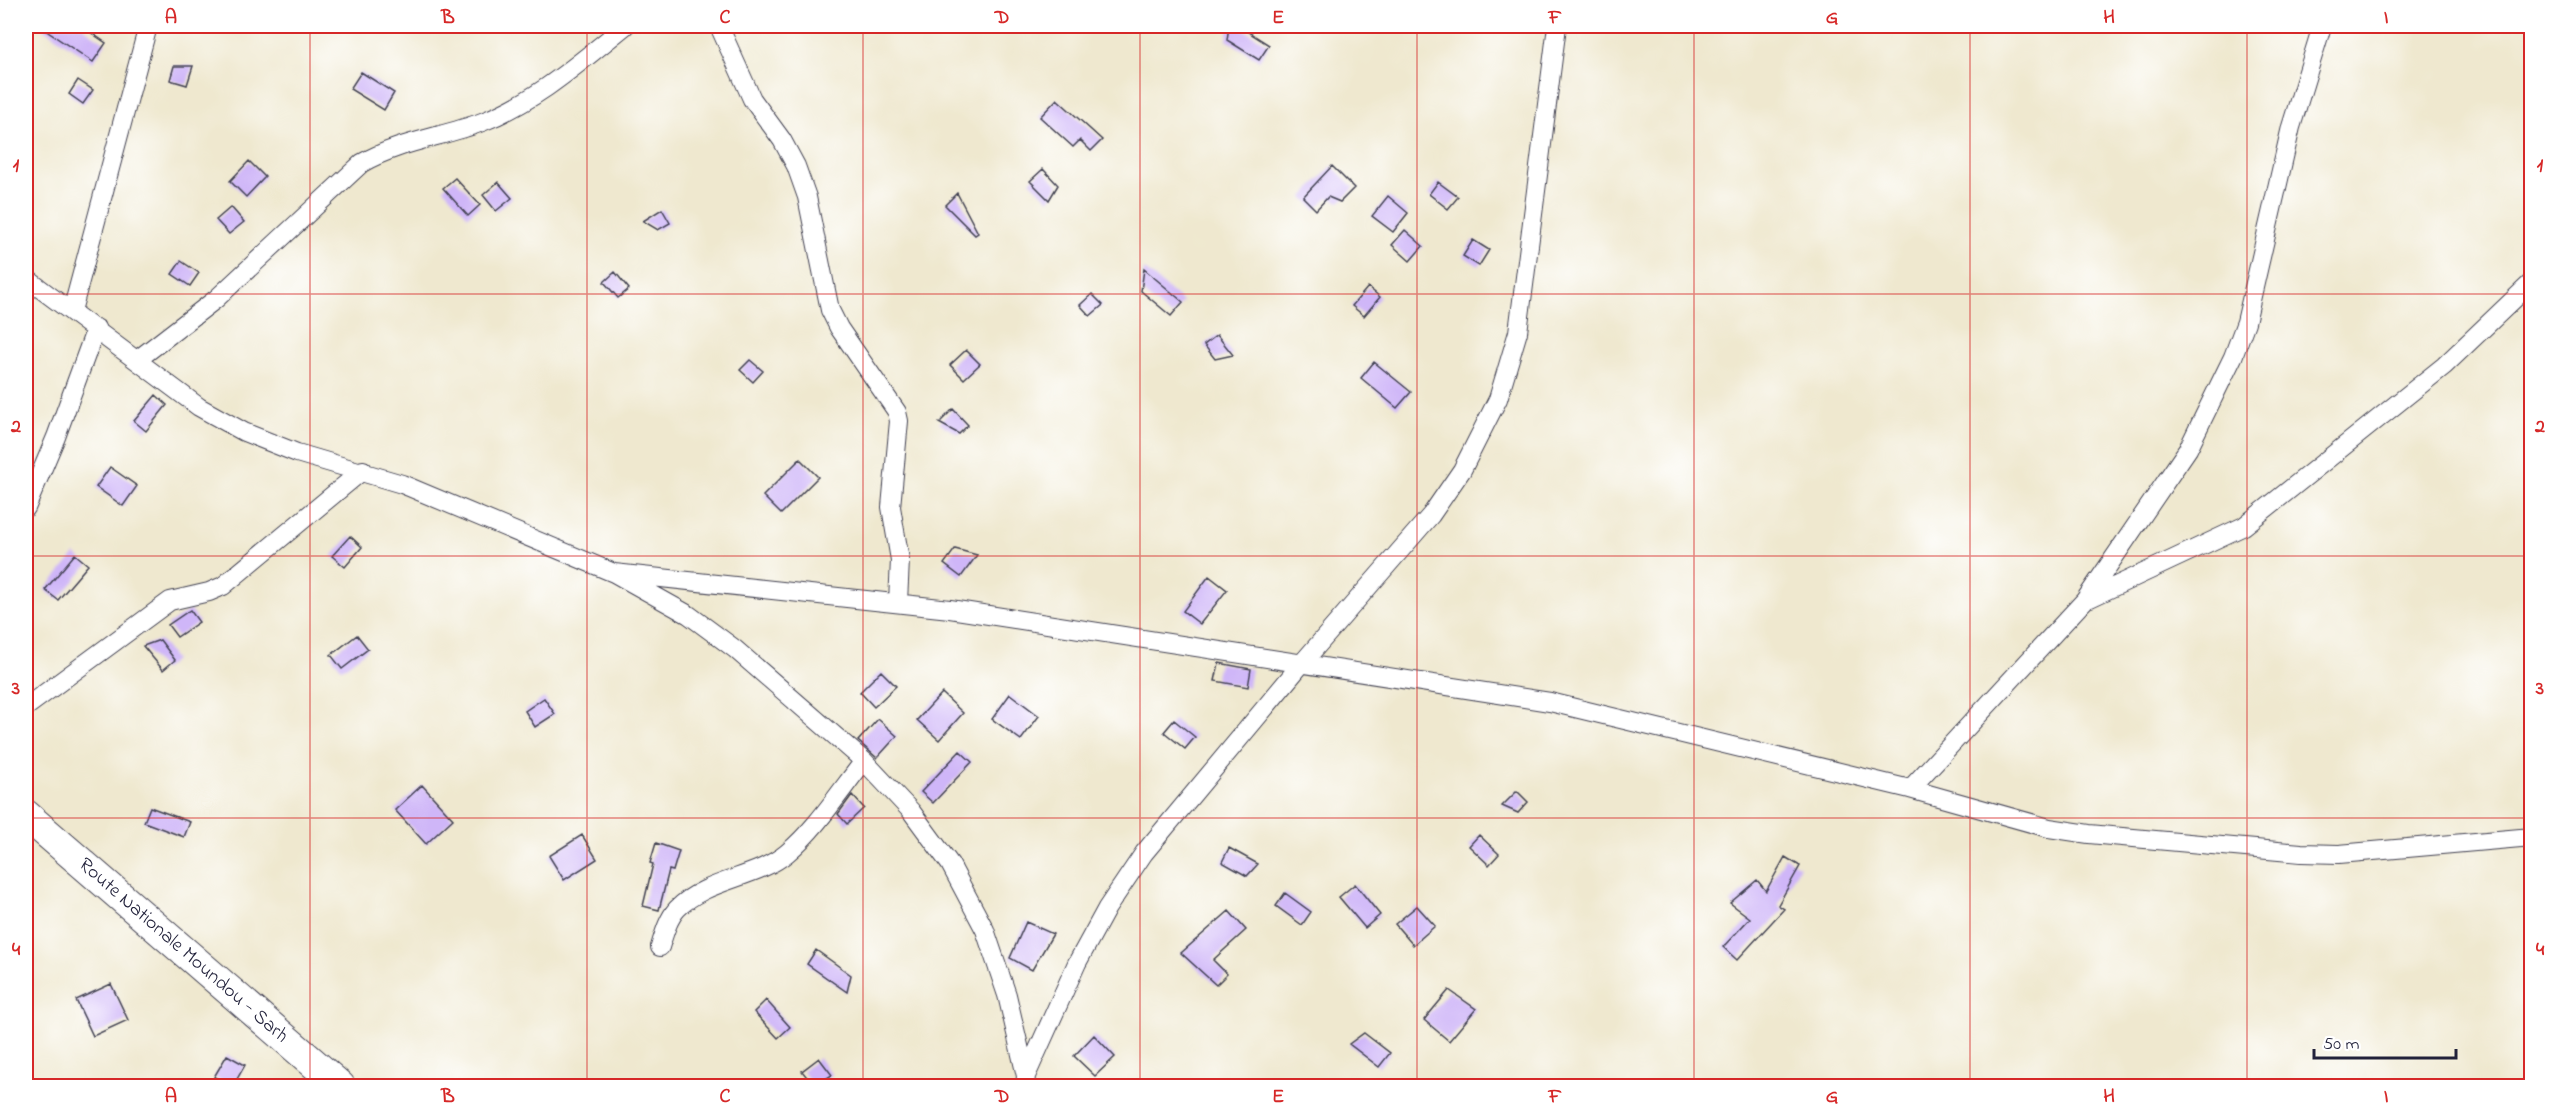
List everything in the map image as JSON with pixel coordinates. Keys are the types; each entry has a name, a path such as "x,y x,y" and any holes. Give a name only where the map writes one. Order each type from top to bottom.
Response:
{"highway":[{"name":"Route Nationale Moundou - Sarh","path":"26,815 340,1086"}],"street":[{"path":"72,310 148,26"},
{"path":"137,360 216,299 362,163 378,153 448,134 518,107 555,83 625,26"},
{"path":"719,26 752,99 782,140 796,165 807,197 830,310 839,328 897,411 899,421 891,507 900,560 898,602"},
{"path":"1028,1083 1077,963 1107,908 1144,853 1303,662 1448,494 1498,399 1518,332 1557,26"},
{"path":"1910,789 2085,600 2174,473 2233,357 2246,322 2291,127 2322,26"},
{"path":"26,278 55,303 72,310 199,407 244,432 297,453 402,483 614,573 689,615 735,649 864,761 911,811 950,864 985,930 1006,995 1028,1083"},
{"path":"2085,600 2244,526 2444,366 2532,282"},
{"path":"26,508 56,437 96,328"},
{"path":"26,706 170,602 209,592 223,585 363,470"},
{"path":"614,573 898,602 1303,662 1550,702 1910,789 2049,828 2089,834 2301,853 2339,854 2532,837"},
{"path":"660,946 676,911 690,898 770,865 786,854 799,842 864,761"}],"building":[{"path":"39,26 81,26 106,43 93,62"},
{"path":"1229,26 1239,26 1269,45 1259,60 1227,40"},
{"path":"174,66 193,66 187,85 170,80"},
{"path":"361,72 394,93 384,110 350,89"},
{"path":"78,80 93,90 83,104 69,94"},
{"path":"1057,99 1102,140 1091,151 1080,140 1073,147 1040,117"},
{"path":"249,161 265,177 246,197 230,181"},
{"path":"1332,166 1354,188 1340,202 1328,197 1316,210 1303,197"},
{"path":"1043,169 1058,185 1049,200 1030,181"},
{"path":"455,178 480,205 468,216 443,188"},
{"path":"498,182 512,198 496,211 483,195"},
{"path":"1438,182 1458,197 1448,209 1429,194"},
{"path":"957,193 978,233 975,235 945,205"},
{"path":"1388,196 1408,213 1393,232 1372,216"},
{"path":"231,207 244,222 229,234 216,220"},
{"path":"662,209 670,223 658,230 643,221"},
{"path":"1405,230 1423,246 1410,261 1392,245"},
{"path":"1473,240 1489,250 1479,266 1463,256"},
{"path":"181,261 199,273 190,286 172,274"},
{"path":"1144,269 1183,302 1171,316 1141,291"},
{"path":"615,272 629,289 618,298 604,282"},
{"path":"1368,287 1380,297 1364,316 1352,306"},
{"path":"1092,294 1103,305 1090,316 1080,305"},
{"path":"1217,335 1233,355 1215,359 1204,345"},
{"path":"966,350 980,364 964,379 950,365"},
{"path":"750,360 763,371 753,382 740,370"},
{"path":"1374,362 1411,392 1397,408 1361,378"},
{"path":"156,395 167,405 146,431 134,421"},
{"path":"953,409 968,425 959,434 939,423"},
{"path":"800,459 818,477 781,514 763,496"},
{"path":"110,467 137,486 123,506 96,487"},
{"path":"350,536 362,547 345,567 332,556"},
{"path":"955,549 977,555 961,577 944,564"},
{"path":"75,554 88,565 58,600 45,590"},
{"path":"1209,576 1227,590 1200,624 1183,611"},
{"path":"190,610 199,622 177,637 168,625"},
{"path":"357,635 368,649 342,669 331,655"},
{"path":"160,640 175,660 163,670 143,646"},
{"path":"1219,663 1251,669 1248,687 1215,681"},
{"path":"881,671 896,686 874,707 860,692"},
{"path":"942,693 963,713 939,740 917,720"},
{"path":"1010,694 1039,716 1021,740 992,719"},
{"path":"544,698 555,714 535,727 525,711"},
{"path":"878,719 897,736 877,758 858,741"},
{"path":"1174,720 1195,737 1185,749 1164,732"},
{"path":"960,751 972,762 933,803 921,792"},
{"path":"422,785 453,819 426,844 395,810"},
{"path":"1517,791 1528,802 1518,813 1502,806"},
{"path":"852,795 864,808 847,824 838,814"},
{"path":"150,807 190,822 184,837 144,822"},
{"path":"582,835 597,859 564,880 549,856"},
{"path":"1479,835 1499,854 1489,865 1469,846"},
{"path":"656,843 679,851 673,871 669,870 659,910 643,906 653,864 650,863"},
{"path":"1229,848 1258,864 1247,876 1222,862"},
{"path":"1785,857 1800,866 1778,905 1784,909 1737,960 1723,947 1750,918 1730,903 1757,880 1766,891"},
{"path":"1355,884 1380,915 1365,928 1339,897"},
{"path":"1285,893 1311,912 1302,925 1276,906"},
{"path":"1417,906 1435,926 1413,945 1395,924"},
{"path":"1229,911 1246,930 1213,960 1227,974 1216,985 1181,953"},
{"path":"1026,922 1053,934 1032,970 1010,958"},
{"path":"816,950 851,975 847,992 807,964"},
{"path":"111,984 128,1020 93,1036 76,1000"},
{"path":"1449,990 1476,1009 1449,1041 1424,1020"},
{"path":"766,1000 790,1027 778,1038 754,1012"},
{"path":"1364,1033 1390,1053 1379,1067 1349,1044"},
{"path":"1094,1035 1115,1057 1095,1076 1074,1056"},
{"path":"227,1055 245,1065 233,1086 214,1077"},
{"path":"819,1058 832,1075 814,1086 802,1071"}]}
